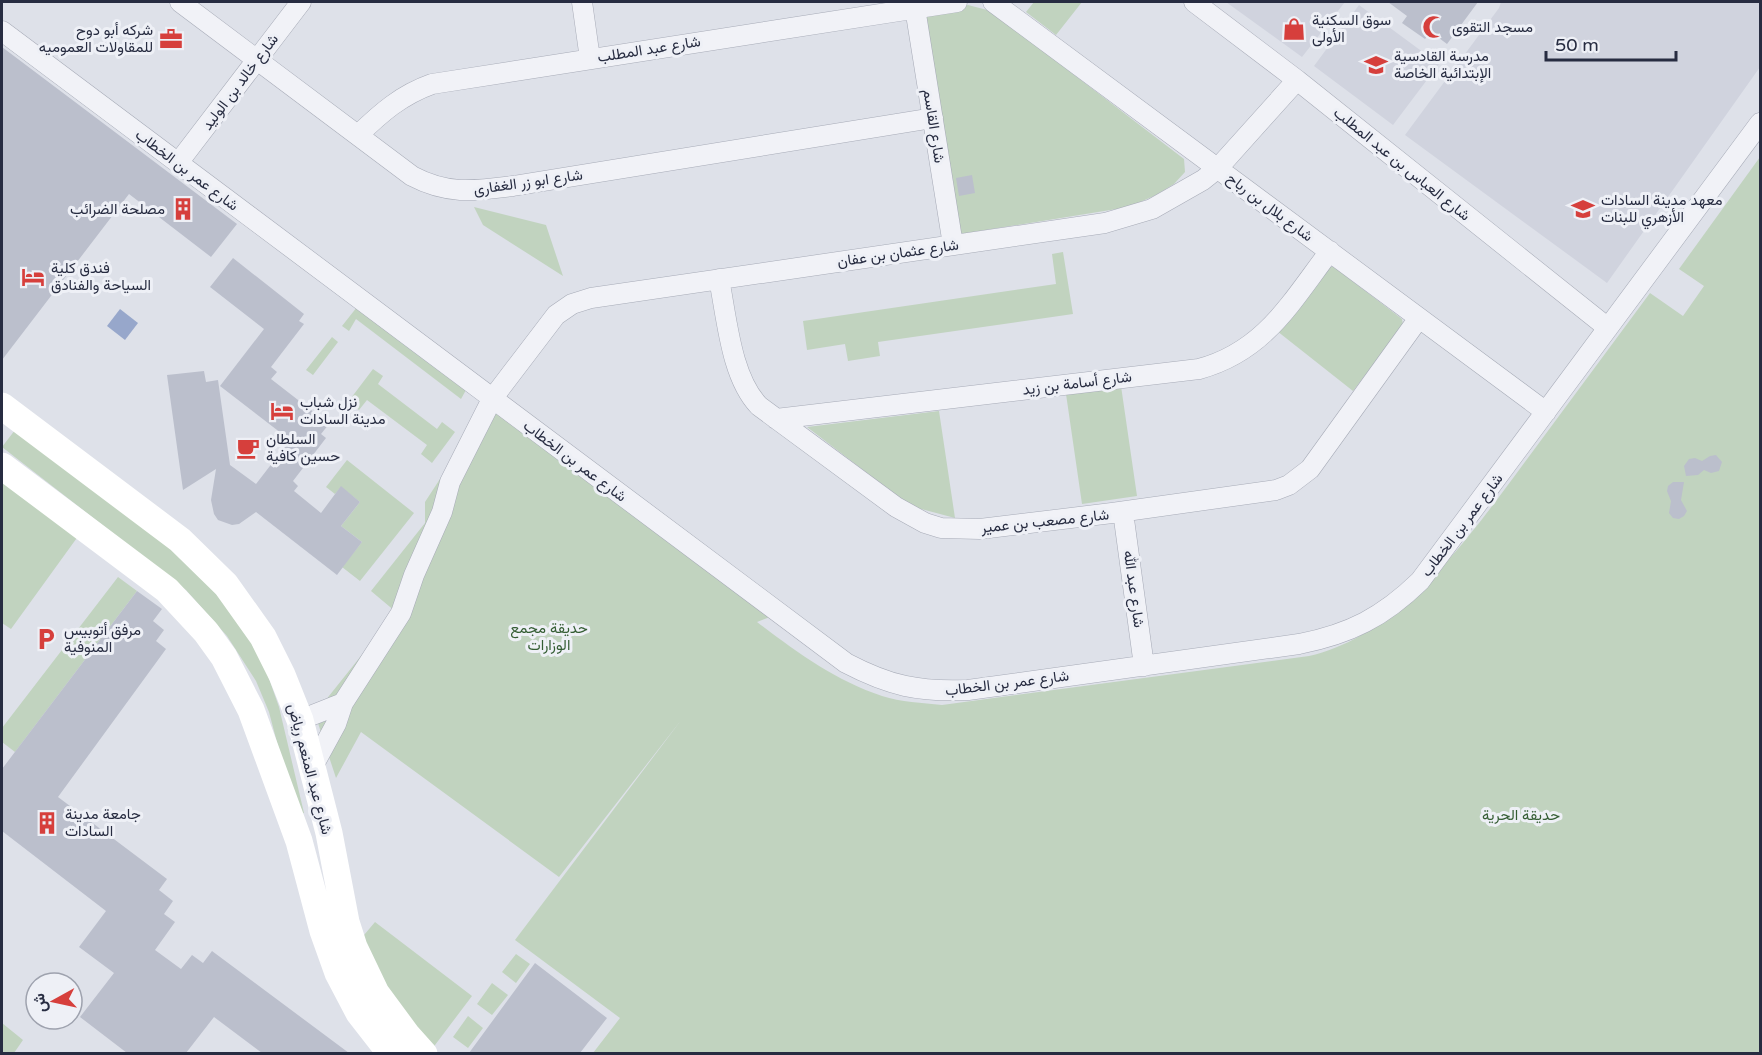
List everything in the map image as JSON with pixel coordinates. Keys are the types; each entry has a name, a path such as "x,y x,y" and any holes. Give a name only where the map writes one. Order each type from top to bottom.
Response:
{"street":[{"name":"شارع ابو زر الغفارى","path":"180,2 412,176 444,189 473,192 933,118"},
{"name":"شارع خالد بن الوليد","path":"178,164 301,2"},
{"path":"582,2 590,59"},
{"name":"شارع عبد المطلب","path":"358,135 400,98 432,84 957,2"},
{"name":"شارع بلال بن رباح","path":"993,2 1546,412"},
{"name":"شارع العباس بن عبد المطلب","path":"1194,2 1608,328"},
{"name":"شارع القاسم","path":"915,8 953,245"},
{"name":"شارع عمر بن الخطاب","path":"2,31 846,663 874,678 905,687 947,691 1144,666 1327,639 1353,630 1400,601 1420,581 1761,123"},
{"name":"شارع عثمان بن عفان","path":"312,768 336,724 343,703 401,613 414,575 442,512 450,482 492,399 556,315 572,304 591,298 1105,223 1138,214 1186,191 1218,168 1297,81"},
{"name":"شارع أسامة بن زيد","path":"776,419 1214,365 1256,342 1270,328 1330,251"},
{"name":"شارع مصعب بن عمير","path":"719,279 739,375 752,399 896,507 910,516 941,528 980,529 1123,512 1276,489 1300,478 1310,469 1419,318"},
{"name":"شارع عبد المنعم رياض","path":"4,412 180,540 204,562 246,610 282,675 300,720 328,833 346,922 361,963 376,993 391,1015 424,1053"},
{"name":"شارع عبد المنعم رياض","path":"2,466 146,572 187,609 207,632 239,683 251,710 299,841 323,931 338,973 359,1013 391,1053"},
{"name":"شارع عبد الله","path":"1123,512 1144,666"},
{"path":"300,720 343,703"},
{"path":"299,841 328,833"}],"shaded area":[{"name":"سوق السكنية الأولى","path":"1226,2 1345,2 1302,57"},
{"name":"معهد مدينة السادات الأزهري للبنات","path":"1501,2 1760,2 1760,67 1607,283 1405,135 1499,8"},
{"name":"مدرسة القادسية الإبتدائية الخاصة","path":"1359,5 1439,64 1393,125 1314,66"}],"green space":[{"path":"1034,2 1082,2 1056,35 1026,12"},
{"path":"968,5 991,11 1184,159 1185,172 1174,184 1129,207 955,235 926,17 941,10"},
{"name":"حديقة الحرية","path":"1760,157 1760,1053 593,1053 620,1018 515,940 682,719 559,877 361,732 336,778 314,711 321,706 396,612 371,591 425,523 425,502 492,399 778,614 757,622 832,674 882,696 942,705 1309,656 1344,644 1378,625 1439,570 1493,505 1650,293 1683,316 1704,286 1679,269"},
{"path":"474,207 546,225 563,276 483,225"},
{"path":"1063,252 1073,314 878,342 880,356 848,361 845,344 807,350 803,321 1056,284 1052,254"},
{"path":"1329,267 1334,267 1402,319 1403,325 1399,331 1353,391 1277,331"},
{"path":"357,307 466,390 461,399 356,319 349,331 342,326"},
{"path":"332,337 338,342 313,375 306,370"},
{"path":"373,369 383,376 378,384 437,429 442,422 455,432 432,463 421,454 427,445 367,400 359,410 348,402"},
{"path":"1121,386 1137,496 1082,504 1066,394"},
{"path":"939,411 955,518 910,506 807,427"},
{"path":"15,430 108,498 185,561 201,576 242,625 267,673 279,707 304,813 296,815 269,712 256,681 227,636 186,590 2,447"},
{"path":"347,460 414,513 360,581 342,567 362,542 341,526 360,502 341,487 335,494 326,487"},
{"path":"2,475 79,535 11,629 2,623"},
{"path":"118,577 137,591 15,752 2,742 2,728"},
{"path":"375,922 472,996 432,1049 413,1033 359,941"},
{"path":"516,954 530,964 516,983 502,972"},
{"path":"492,983 508,995 492,1015 477,1004"},
{"path":"468,1016 483,1028 468,1048 453,1037"},
{"path":"2,1023 23,1040 14,1053 2,1053"}],"water":[{"path":"120,309 138,323 125,340 107,326"}],"building":[{"name":"مسجد التقوى","path":"1388,2 1478,2 1447,44 1431,32 1425,39 1402,23 1407,16"},
{"name":"فندق كلية السياحة والفنادق","path":"2,47 237,224 211,257 129,194 2,360"},
{"path":"972,175 975,193 959,196 956,178"},
{"name":"نزل شباب مدينة السادات","path":"233,258 304,314 299,321 304,324 271,367 277,372 271,379 329,424 321,434 326,438 293,481 298,486 294,491 321,513 341,486 360,502 341,526 362,542 337,575 256,512 239,524 232,525 218,520 211,500 216,469 183,490 167,375 204,371 206,382 218,380 230,465 256,484 290,440 220,386 264,329 210,287"},
{"path":"1716,455 1722,462 1719,471 1711,473 1704,470 1698,475 1686,476 1684,466 1689,459 1695,458 1702,461"},
{"path":"1673,482 1684,482 1681,500 1687,511 1679,519 1673,518 1669,513 1671,501 1667,491 1668,486"},
{"name":"جامعة مدينة السادات","path":"137,591 162,609 153,621 164,630 156,641 166,649 58,797 167,879 159,890 173,901 164,914 175,922 155,950 181,969 192,955 203,963 212,951 349,1053 262,1053 214,1017 186,1053 127,1053 84,1020 84,1012 114,973 79,947 106,911 2,831 2,769"},
{"path":"535,963 607,1018 580,1053 469,1053"}],"place":[{"name":"مسجد التقوى","path":"1434,27"},
{"name":"سوق السكنية الأولى","path":"1294,29"},
{"name":"شركه أبو دوح للمقاولات العموميه","path":"171,39"},
{"name":"مدرسة القادسية الإبتدائية الخاصة","path":"1376,65"},
{"name":"مصلحة الضرائب","path":"183,209"},
{"name":"معهد مدينة السادات الأزهري للبنات","path":"1583,209"},
{"name":"فندق كلية السياحة والفنادق","path":"33,277"},
{"name":"نزل شباب مدينة السادات","path":"282,411"},
{"name":"السلطان حسين كافية","path":"248,448"},
{"name":"مرفق أتوبيس المنوفية","path":"46,639"},
{"name":"جامعة مدينة السادات","path":"47,823"}],"park label":[{"name":"حديقة مجمع الوزارات","path":"549,636"}]}
